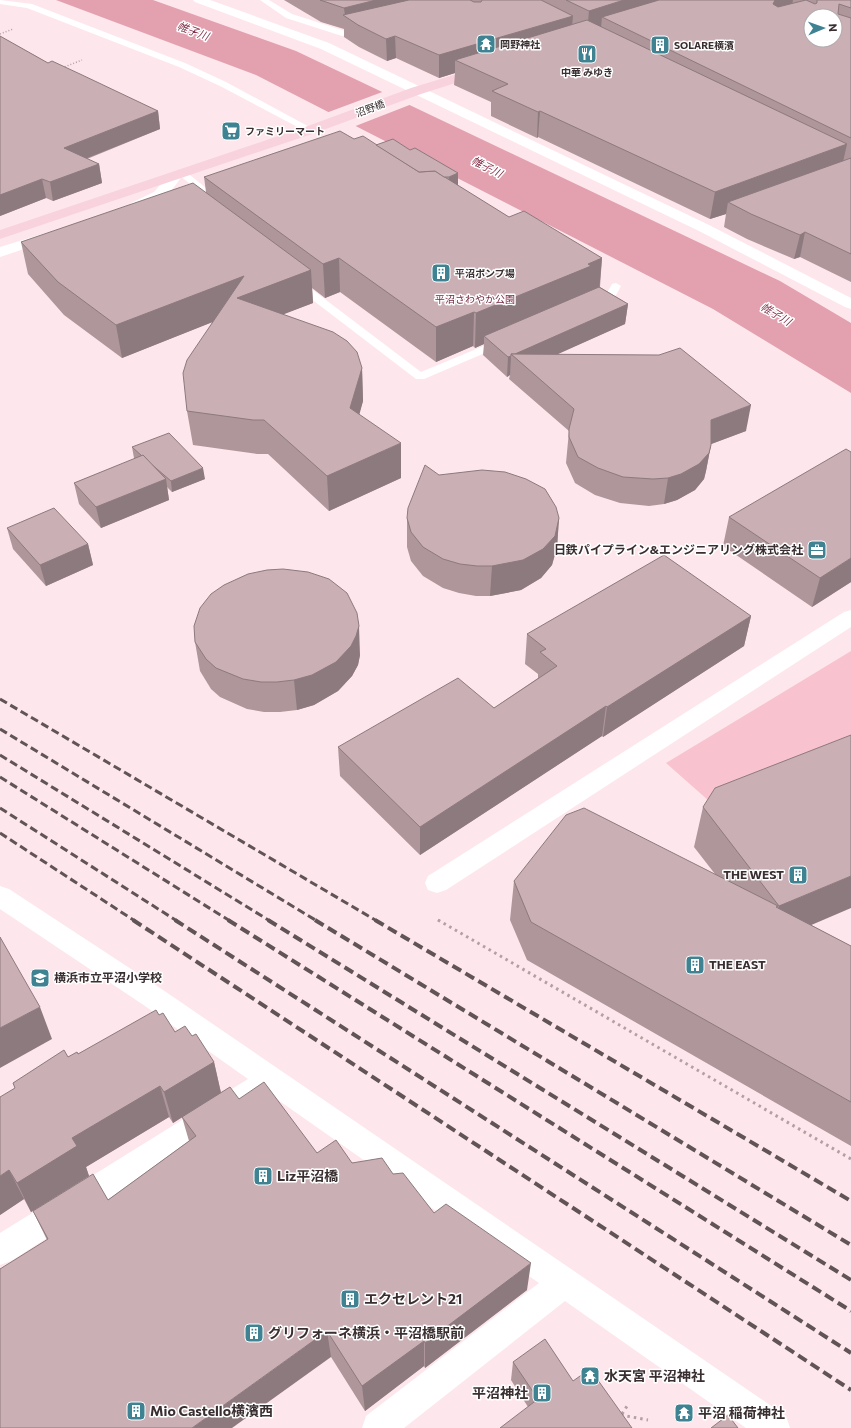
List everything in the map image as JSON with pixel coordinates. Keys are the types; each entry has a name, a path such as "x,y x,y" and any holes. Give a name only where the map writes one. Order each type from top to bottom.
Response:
{"street":[{"path":"199,0 326,46 412,92 704,228 851,304"},
{"name":"沼野橋","path":"0,235 310,130 412,92 496,66"},
{"path":"120,212 156,199 179,174"},
{"path":"704,228 719,222"},
{"path":"0,252 61,232"},
{"path":"437,883 851,617"},
{"path":"0,896 154,998 774,1428"},
{"path":"0,1250 271,1079"},
{"path":"378,1428 564,1283"}],"lane":[{"path":"264,0 289,16 345,34 368,29"},
{"path":"0,2 29,6 182,65 223,84 310,130"},
{"path":"179,174 216,196 200,203"},
{"path":"288,277 420,377 508,339"},
{"path":"581,308 611,295 616,286"}],"path":[{"path":"0,34 14,28"},
{"path":"59,69 82,60"},
{"path":"438,920 851,1159"},
{"path":"629,1403 620,1416 648,1420"}],"shaded area":[{"path":"851,651 851,758 718,809 666,763"}],"water":[{"name":"帷子川","path":"56,0 153,0 296,51 780,281 851,323 851,393 713,309 256,75"}],"pier":[{"path":"385,91 412,104 353,127 326,113"}],"building":[{"path":"320,0 376,0 344,8"},
{"path":"409,0 470,0 474,2 481,2 482,0 541,0 573,16 439,55 395,36 386,39 358,25 343,15"},
{"path":"566,0 624,0 589,11"},
{"path":"659,0 775,0 773,4 778,7 806,0 815,4 817,3 817,0 851,0 851,8 839,4 839,8 803,8 803,48 843,48 843,16 851,18 851,138 602,17"},
{"path":"587,20 847,144 715,192 540,111 538,112 492,91 508,84 455,60"},
{"path":"0,36 48,63 52,61 158,111 64,148 99,164 50,182 42,179 0,195"},
{"name":"平沼ポンプ場","path":"340,131 354,139 363,136 419,172 435,171 509,217 524,211 602,258 588,264 591,266 476,313 474,312 436,327 339,258 323,264 204,177"},
{"path":"393,139 410,150 415,148 458,173 449,177 444,177 435,171 419,172 376,145"},
{"path":"851,158 851,254 805,232 800,235 751,214 728,202"},
{"path":"193,183 311,270 237,298 333,332 347,341 357,352 362,368 350,408 401,443 327,476 264,420 253,420 187,411 183,373 187,360 244,276 116,325 58,282 21,242"},
{"path":"599,287 628,304 515,354 511,354 511,356 508,357 484,336"},
{"path":"680,348 751,405 711,420 711,445 709,453 699,464 681,474 668,478 653,479 623,477 598,468 578,457 569,437 569,429 574,409 511,354 659,355"},
{"path":"169,433 203,468 171,481 132,447"},
{"path":"846,449 851,452 851,558 820,578 729,517"},
{"path":"143,455 166,479 96,507 74,483"},
{"path":"425,465 439,475 482,470 505,472 526,479 545,489 556,507 559,518 555,536 543,549 523,560 492,566 477,566 460,564 443,559 423,547 411,532 407,518 408,508"},
{"path":"54,508 88,544 40,565 7,528"},
{"path":"664,555 751,616 607,707 606,706 420,827 338,747 458,678 494,708 557,666 540,652 546,649 527,634"},
{"path":"283,569 308,572 329,579 347,593 357,613 359,626 351,646 336,662 312,675 294,680 261,682 243,679 216,668 206,659 195,642 194,626 200,608 211,594 224,585 248,574 267,570"},
{"path":"851,735 851,876 779,906 703,807 715,788"},
{"name":"THE EAST","path":"584,808 778,906 776,907 851,946 851,1102 531,922 514,881 566,815"},
{"path":"0,937 40,1007 0,1028"},
{"path":"156,1010 159,1015 163,1013 175,1032 185,1026 192,1036 196,1034 214,1062 164,1092 160,1086 72,1138 77,1146 17,1183 9,1170 0,1176 0,1097 15,1088 13,1083 64,1050 68,1057 77,1052 78,1054"},
{"path":"264,1082 317,1153 336,1140 352,1163 382,1158 393,1174 403,1173 434,1213 446,1204 531,1263 425,1343 424,1341 362,1386 327,1331 192,1428 0,1428 0,1269 48,1239 33,1211 93,1174 108,1200 196,1136 182,1117 230,1087 239,1099"},
{"path":"545,1339 573,1381 590,1369 632,1428 500,1428 538,1399 513,1362"},
{"path":"728,1415 738,1428 711,1428"}],"railway":[{"path":"0,699 377,921"},
{"path":"0,729 317,921"},
{"path":"0,755 270,921"},
{"path":"0,777 230,921"},
{"path":"0,808 177,921"},
{"path":"0,833 135,921"},
{"path":"133,920 851,1390"},
{"path":"175,920 851,1353"},
{"path":"228,920 851,1311"},
{"path":"268,920 851,1280"},
{"path":"315,920 851,1245"},
{"path":"375,920 851,1201"}],"place":[{"name":"岡野神社","path":"486,44"},
{"name":"SOLARE横濱","path":"660,45"},
{"name":"中華 みゆき","path":"587,54"},
{"name":"ファミリーマート","path":"231,131"},
{"name":"平沼ポンプ場","path":"441,273"},
{"name":"日鉄パイプライン&エンジニアリング株式会社","path":"817,550"},
{"name":"THE WEST","path":"798,875"},
{"name":"THE EAST","path":"695,965"},
{"name":"横浜市立平沼小学校","path":"40,978"},
{"name":"Liz平沼橋","path":"263,1176"},
{"name":"エクセレント21","path":"350,1299"},
{"name":"グリフォーネ横浜・平沼橋駅前","path":"254,1333"},
{"name":"水天宮 平沼神社","path":"590,1376"},
{"name":"平沼神社","path":"542,1393"},
{"name":"Mio Castello横濱西","path":"136,1411"},
{"name":"平沼 稲荷神社","path":"684,1413"}],"park label":[{"name":"平沼さわやか公園","path":"475,299"}]}
